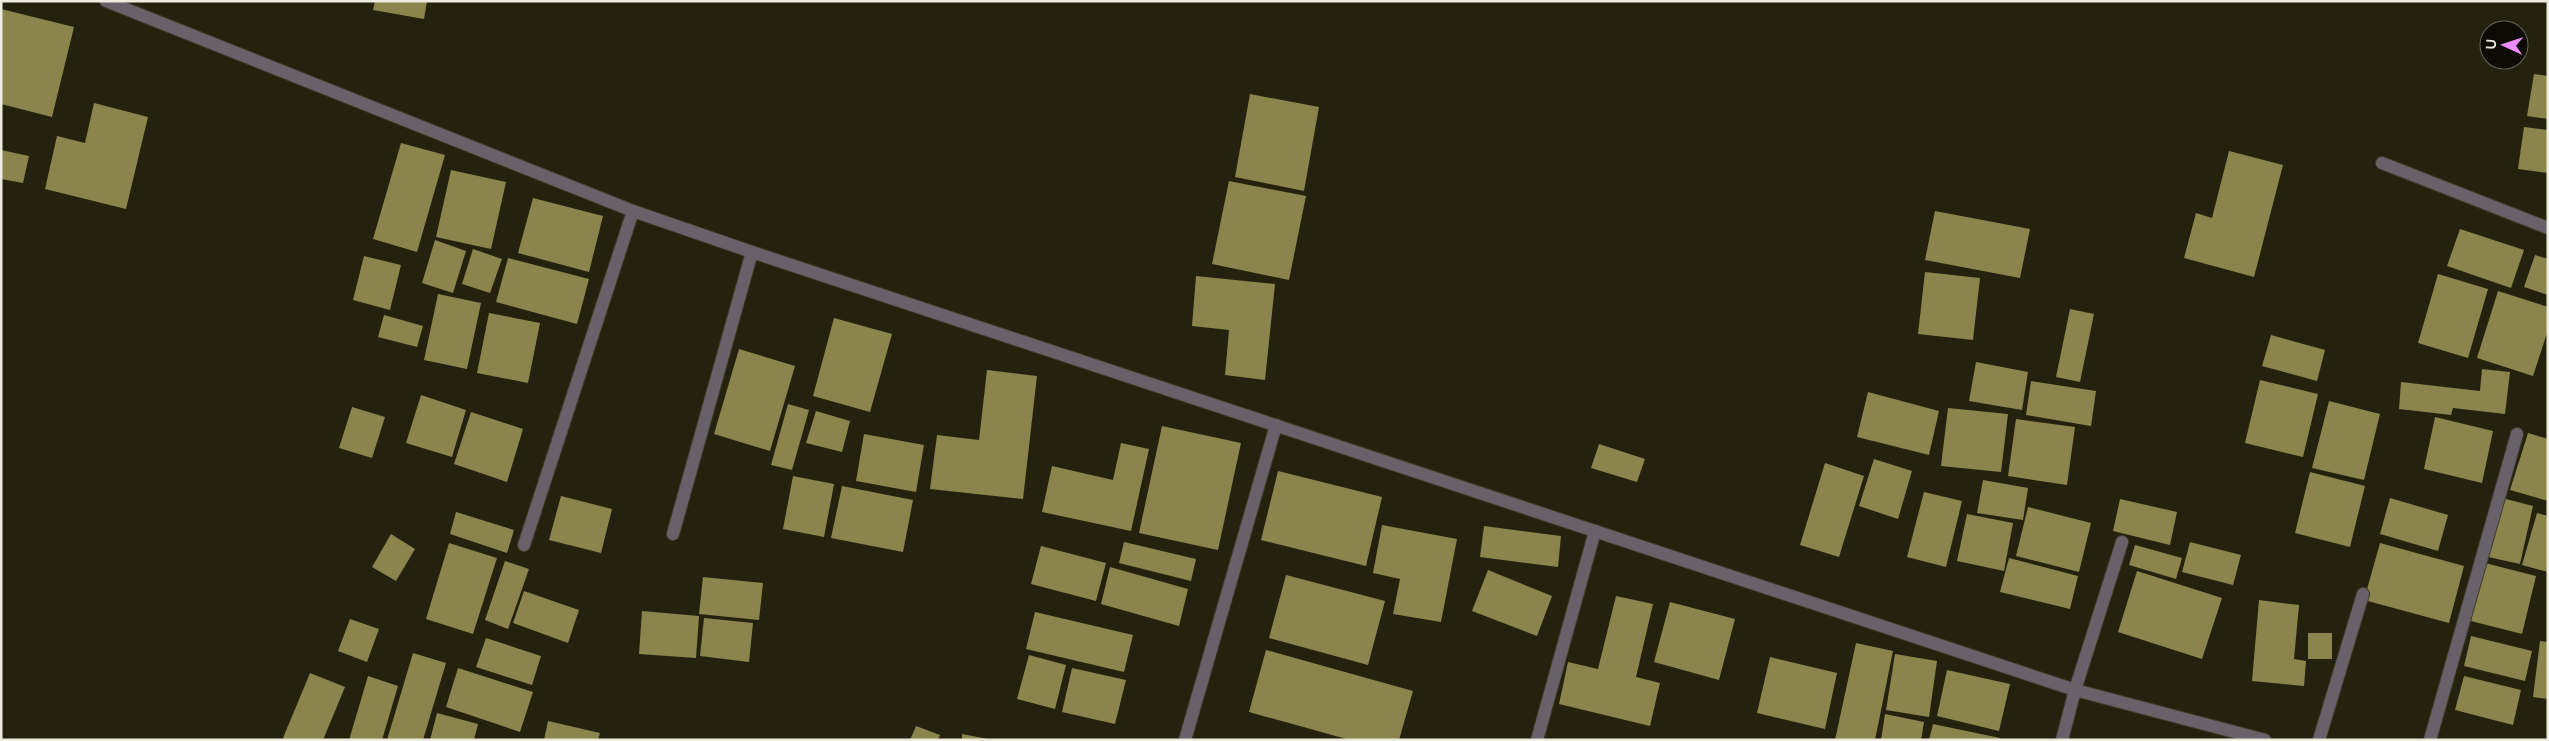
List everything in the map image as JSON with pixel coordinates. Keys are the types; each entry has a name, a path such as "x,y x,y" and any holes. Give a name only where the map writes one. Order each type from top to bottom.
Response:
{"street":[{"path":"106,1 633,211 752,252 2075,690 2265,740"},
{"path":"2382,163 2548,228"},
{"path":"524,545 633,211"},
{"path":"673,534 752,252"},
{"path":"1185,740 1276,425"},
{"path":"2430,740 2518,434"},
{"path":"1537,740 1595,531"},
{"path":"2062,740 2075,690 2122,542"},
{"path":"2319,740 2363,594"}],"building":[{"path":"375,1 427,1 424,19 373,10"},
{"path":"1,9 74,27 52,117 1,104"},
{"path":"2534,74 2548,76 2548,119 2527,116"},
{"path":"1250,94 1319,107 1304,191 1235,177"},
{"path":"94,103 148,117 126,209 45,189 57,136 85,143"},
{"path":"2524,127 2548,130 2548,173 2518,169"},
{"path":"401,143 445,155 417,252 373,239"},
{"path":"1,150 29,156 23,183 1,179"},
{"path":"2229,151 2283,165 2254,277 2184,258 2196,213 2212,218"},
{"path":"451,170 506,182 491,249 436,237"},
{"path":"1229,181 1306,196 1289,280 1212,264"},
{"path":"533,198 603,216 589,272 518,253"},
{"path":"1935,211 2030,229 2020,278 1925,260"},
{"path":"2460,229 2524,250 2511,288 2447,266"},
{"path":"435,240 466,251 453,293 422,283"},
{"path":"473,249 502,259 490,293 462,284"},
{"path":"2535,255 2548,259 2548,295 2524,287"},
{"path":"364,256 401,265 390,310 353,300"},
{"path":"508,258 589,279 577,324 496,302"},
{"path":"1925,272 1980,278 1973,340 1918,334"},
{"path":"2438,274 2488,289 2468,358 2418,343"},
{"path":"1196,276 1275,284 1265,380 1225,375 1229,330 1192,326"},
{"path":"2498,291 2548,307 2548,330 2533,376 2477,358"},
{"path":"438,294 481,303 467,369 424,360"},
{"path":"2070,309 2094,314 2080,382 2056,377"},
{"path":"489,313 540,323 528,383 477,373"},
{"path":"384,315 423,326 417,347 378,337"},
{"path":"834,318 892,334 870,412 813,396"},
{"path":"2271,335 2325,350 2317,381 2262,366"},
{"path":"739,349 795,366 770,451 714,434"},
{"path":"1976,362 2028,372 2022,410 1969,401"},
{"path":"2482,369 2510,372 2505,414 2453,408 2451,415 2399,409 2401,382 2480,391"},
{"path":"987,370 1037,376 1023,499 930,489 937,435 979,440"},
{"path":"2260,380 2318,394 2303,457 2245,443"},
{"path":"2031,381 2096,391 2091,426 2026,415"},
{"path":"1868,392 1939,411 1929,455 1857,437"},
{"path":"421,395 466,410 452,457 406,443"},
{"path":"2329,401 2380,414 2364,480 2312,468"},
{"path":"788,404 809,410 792,470 771,465"},
{"path":"352,407 385,417 372,458 339,448"},
{"path":"1948,408 2008,414 2001,472 1941,466"},
{"path":"816,411 850,421 842,452 806,443"},
{"path":"471,412 523,429 507,482 454,464"},
{"path":"2435,417 2493,431 2482,483 2424,469"},
{"path":"2016,419 2075,427 2067,485 2008,476"},
{"path":"1162,426 1241,443 1218,550 1139,533"},
{"path":"2528,433 2548,439 2548,501 2510,490"},
{"path":"864,434 924,445 916,492 856,481"},
{"path":"1121,443 1149,449 1131,531 1042,512 1052,466 1113,480"},
{"path":"1599,444 1645,459 1637,482 1591,468"},
{"path":"1874,459 1912,471 1898,519 1859,506"},
{"path":"1825,463 1864,476 1839,557 1800,545"},
{"path":"1278,471 1382,497 1366,566 1261,540"},
{"path":"2310,472 2365,486 2350,547 2295,533"},
{"path":"793,476 834,484 824,537 783,529"},
{"path":"1983,480 2028,488 2023,520 1977,513"},
{"path":"842,486 913,500 903,552 831,538"},
{"path":"1924,492 1962,501 1946,567 1907,557"},
{"path":"561,496 612,509 601,553 549,540"},
{"path":"2390,498 2448,515 2438,551 2380,534"},
{"path":"2502,498 2533,506 2520,564 2488,557"},
{"path":"2120,499 2177,512 2170,545 2113,531"},
{"path":"2028,507 2091,523 2079,572 2016,556"},
{"path":"456,512 514,530 507,553 450,534"},
{"path":"2537,513 2548,516 2548,572 2522,565"},
{"path":"1967,514 2013,523 2004,571 1957,561"},
{"path":"1382,525 1457,539 1441,622 1393,614 1400,579 1373,573"},
{"path":"1484,526 1561,536 1558,567 1480,557"},
{"path":"391,534 415,549 396,581 372,567"},
{"path":"1124,542 1196,559 1191,581 1119,563"},
{"path":"2190,542 2241,555 2233,585 2182,572"},
{"path":"449,543 497,558 473,634 426,619"},
{"path":"2380,543 2464,566 2449,623 2364,600"},
{"path":"2135,545 2182,558 2176,579 2129,565"},
{"path":"1041,546 1106,563 1096,601 1031,584"},
{"path":"2009,558 2078,576 2070,609 2000,592"},
{"path":"505,561 529,569 508,629 485,620"},
{"path":"2485,563 2536,576 2522,634 2471,621"},
{"path":"1110,567 1188,589 1179,626 1101,604"},
{"path":"1488,570 1552,596 1537,636 1472,611"},
{"path":"2137,571 2222,598 2202,659 2118,632"},
{"path":"1286,575 1385,601 1368,665 1269,638"},
{"path":"703,577 763,583 759,620 699,614"},
{"path":"524,591 579,610 568,643 513,623"},
{"path":"1616,596 1653,604 1636,677 1660,683 1650,726 1559,704 1568,662 1598,669"},
{"path":"2259,600 2299,605 2294,659 2306,661 2304,686 2252,681"},
{"path":"1670,602 1735,619 1719,680 1654,662"},
{"path":"642,611 699,616 696,658 639,654"},
{"path":"1035,612 1133,635 1124,672 1026,649"},
{"path":"704,618 753,623 749,662 700,656"},
{"path":"350,619 379,629 367,662 338,651"},
{"path":"2308,633 2332,633 2332,659 2308,659"},
{"path":"2471,636 2532,651 2525,681 2464,666"},
{"path":"486,638 541,656 532,685 476,667"},
{"path":"2540,641 2548,642 2548,699 2533,697"},
{"path":"1856,643 1893,651 1875,740 1835,740"},
{"path":"1266,650 1413,691 1399,740 1350,740 1249,712"},
{"path":"413,653 446,663 423,740 387,740"},
{"path":"1895,654 1937,661 1929,717 1886,710"},
{"path":"1029,655 1066,665 1055,709 1017,699"},
{"path":"1770,657 1837,673 1825,729 1757,713"},
{"path":"458,668 533,692 520,732 446,707"},
{"path":"1072,668 1126,680 1115,724 1062,712"},
{"path":"1947,670 2010,684 1999,731 1937,716"},
{"path":"310,673 345,687 323,740 287,740 283,738"},
{"path":"368,676 398,686 382,740 349,740"},
{"path":"2464,676 2521,690 2513,725 2455,710"},
{"path":"437,713 478,724 474,740 430,740"},
{"path":"1885,714 1924,722 1921,740 1881,740"},
{"path":"548,721 600,733 598,740 544,740"},
{"path":"1933,724 2000,738 2000,740 1929,740"},
{"path":"916,726 940,735 938,740 910,740"},
{"path":"962,734 988,739 988,740 962,740"}]}
